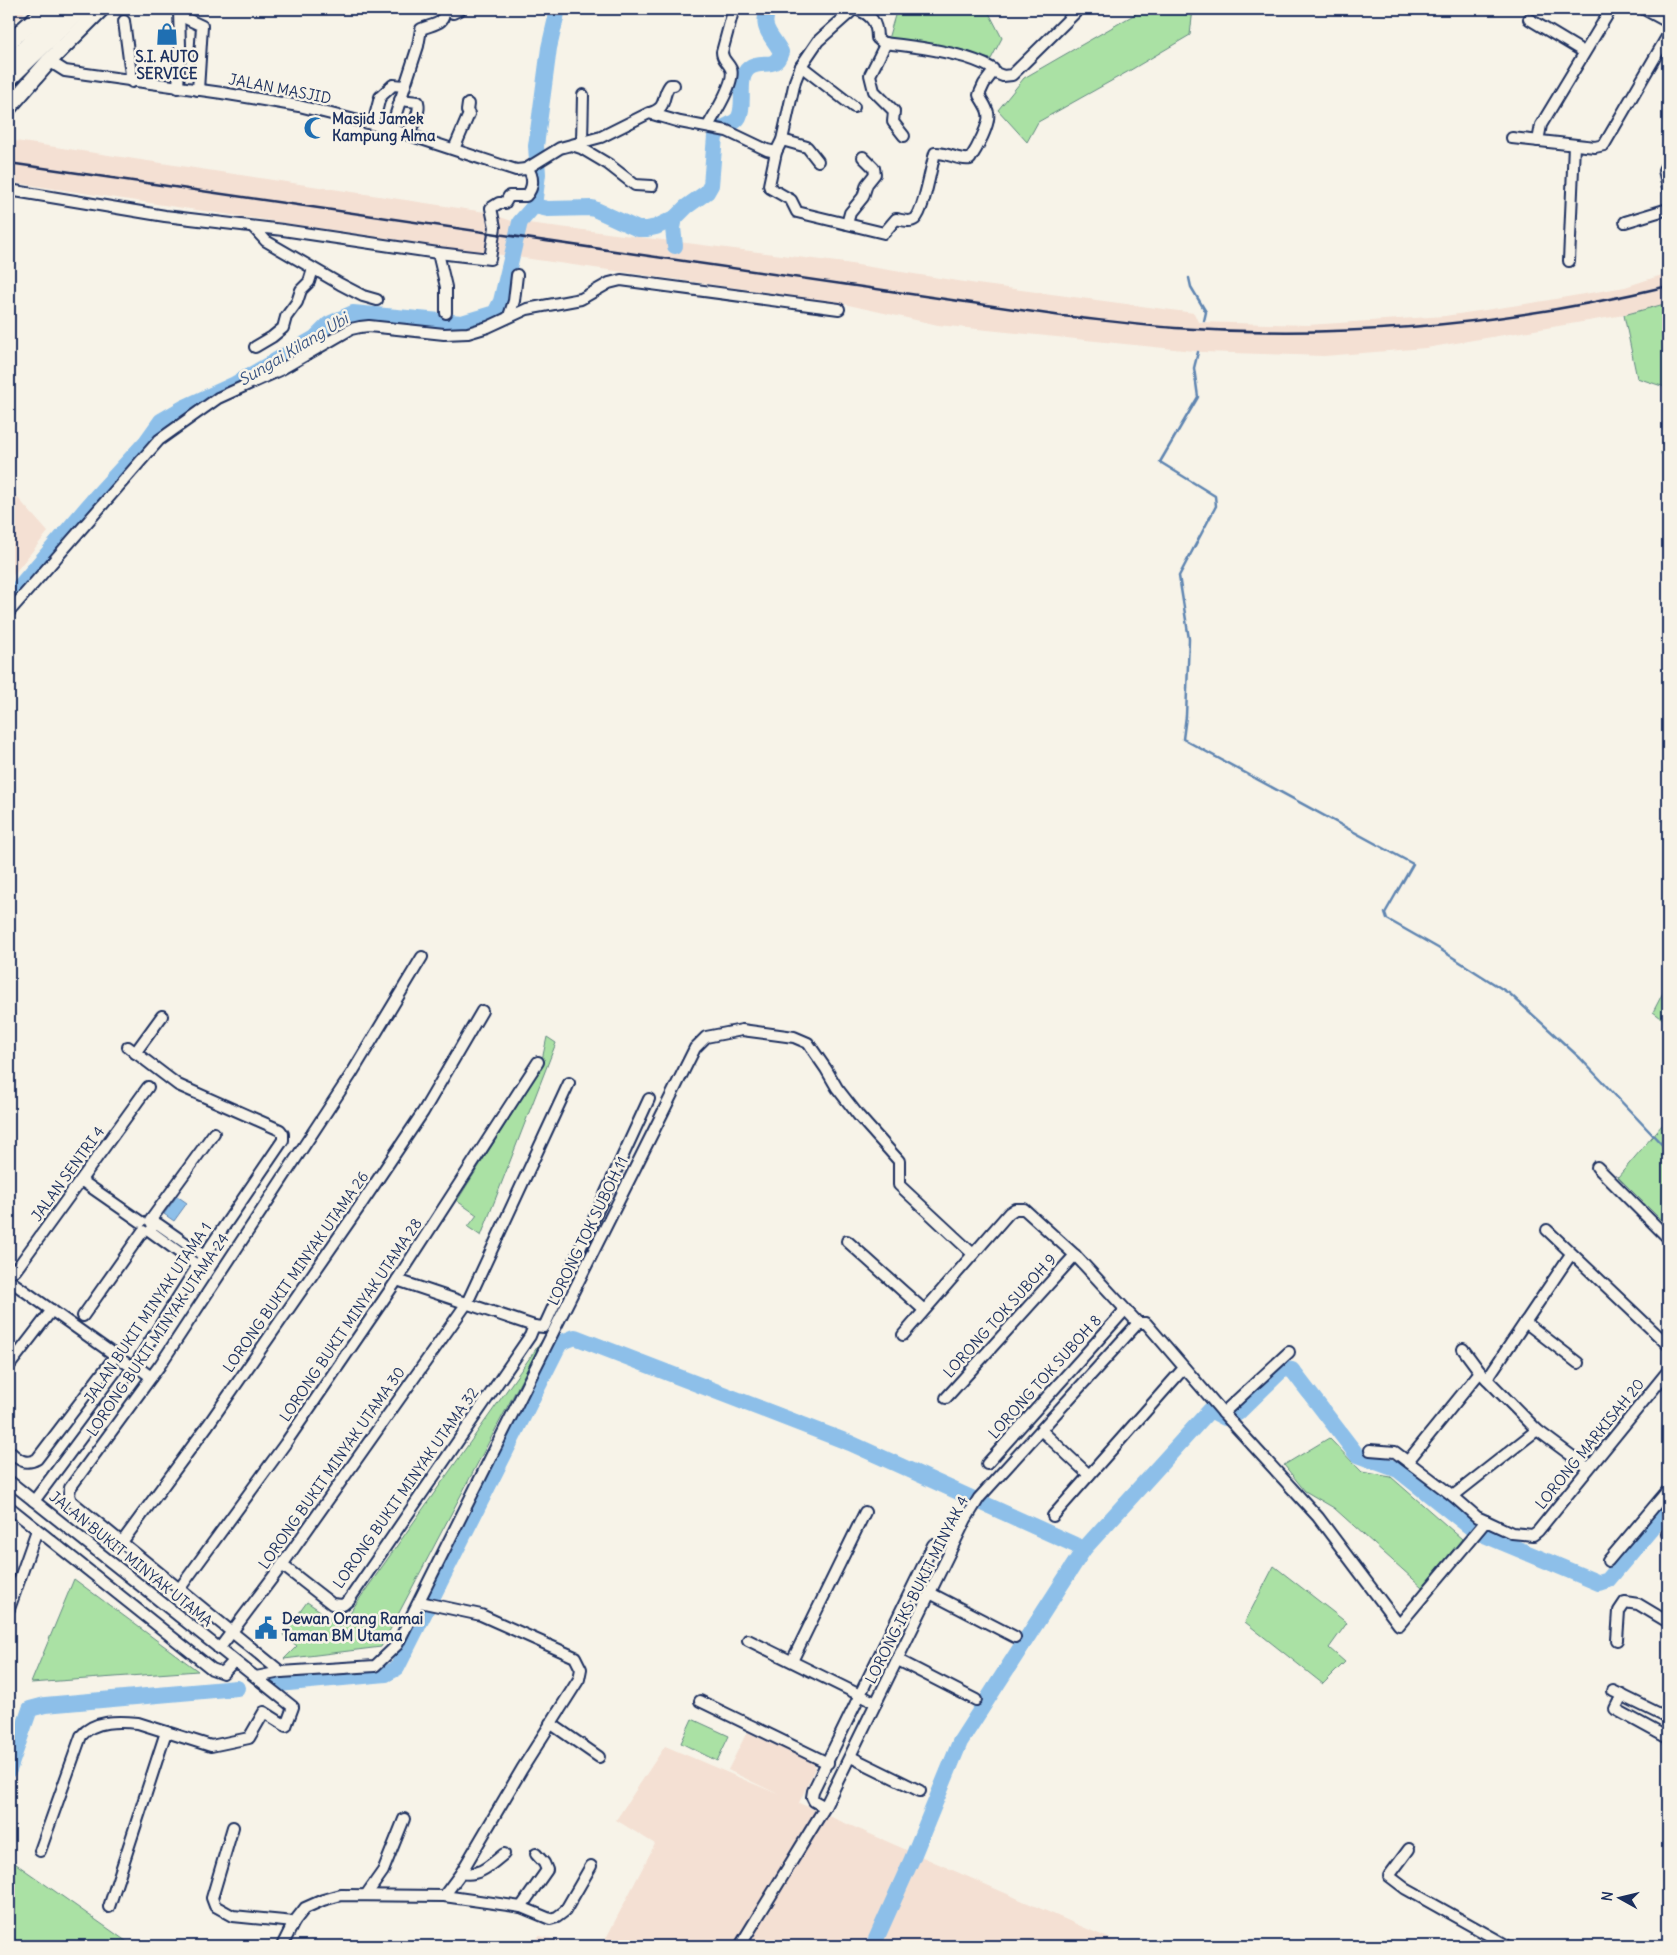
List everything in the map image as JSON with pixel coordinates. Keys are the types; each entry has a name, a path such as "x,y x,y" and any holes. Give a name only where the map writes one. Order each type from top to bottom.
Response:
{"main road":[{"path":"9,42 46,9"},
{"path":"9,63 65,9"},
{"path":"9,80 81,9"},
{"path":"9,107 49,61 101,9"}],"street":[{"path":"391,129 418,46 421,29 436,25 442,21 444,9 454,12 462,9"},
{"path":"994,72 981,89 979,95 988,113 989,120 974,154 970,158 963,160 950,154 935,153 921,208 916,218 909,222 896,219 884,234 797,212 791,200 770,188 776,152 782,140 795,81 801,66 818,41 854,9 862,11 871,18 877,26 877,38 886,43 937,51 980,61 993,68 994,72 1003,76 1012,75 1079,9"},
{"path":"1538,141 1541,125 1611,9"},
{"path":"1644,9 1668,22"},
{"path":"178,88 179,11"},
{"path":"179,11 183,18 202,26 198,90"},
{"path":"710,126 732,76 731,69 722,58 722,52 732,16"},
{"path":"1529,19 1584,52"},
{"path":"124,21 132,82"},
{"path":"1512,138 1595,147 1604,145 1668,36"},
{"path":"886,43 870,75 874,91 894,111 893,122 904,136"},
{"name":"JALAN MASJID","path":"49,61 65,72 286,104 391,129 516,170 529,167"},
{"path":"801,66 854,107"},
{"path":"373,124 382,94 392,85 404,86"},
{"path":"9,190 165,216 490,259 495,227 491,208 499,203 505,203 509,196 528,194 531,188 532,177 529,167 560,148 601,137 649,113 659,110 663,105 666,90 670,85 674,85"},
{"path":"583,95 577,143 581,148 608,164 635,185 652,186"},
{"path":"400,100 418,102 419,105 408,134"},
{"path":"454,149 469,114 466,110 468,104"},
{"path":"649,113 680,122 710,126 727,131 759,147 776,152"},
{"path":"782,140 807,147 818,161"},
{"path":"1569,261 1574,145"},
{"path":"847,224 850,213 863,197 867,184 875,174 874,168 863,157"},
{"path":"1668,163 1664,170 1668,188"},
{"path":"1625,222 1668,209"},
{"path":"253,227 266,241 313,269 363,296 377,300"},
{"path":"438,253 446,287 446,313"},
{"path":"255,347 272,338 283,328 286,316 297,302 301,290 309,282 313,269"},
{"path":"509,316 514,301 517,275"},
{"path":"9,612 159,440 218,398 280,370 351,329 369,326 444,334 468,333 488,327 527,309 581,300 610,283 621,280 839,309"},
{"name":"LORONG BUKIT MINYAK UTAMA 24","path":"281,1672 71,1501 69,1495 70,1488 149,1380 351,1076 422,957"},
{"name":"LORONG BUKIT MINYAK UTAMA 26","path":"122,1542 208,1425 358,1209 423,1112 482,1011"},
{"name":"JALAN BUKIT MINYAK UTAMA 1","path":"34,1501 133,1368 204,1256 283,1140 283,1134 280,1130 178,1086 131,1050 162,1016"},
{"name":"LORONG TOK SUBOH 11","path":"256,1677 281,1672 375,1666 398,1645 426,1603 695,1048 706,1037 742,1030 794,1037 808,1043 848,1102 897,1158 900,1164 899,1185 973,1254"},
{"name":"LORONG BUKIT MINYAK UTAMA 28","path":"180,1588 285,1444 397,1280 538,1062"},
{"name":"LORONG BUKIT MINYAK UTAMA 30","path":"218,1649 282,1565 467,1303 569,1084"},
{"name":"JALAN SENTRI 4","path":"9,1267 15,1272 148,1087"},
{"path":"397,1280 534,1326 544,1327 649,1099"},
{"path":"82,1316 214,1133"},
{"path":"1597,1167 1668,1238"},
{"path":"82,1181 147,1226 198,1266"},
{"path":"903,1335 1009,1213 1020,1208 1024,1209 1075,1255 1125,1310 1142,1323 1184,1368 1318,1517 1399,1625 1484,1524 1453,1496 1408,1461 1388,1450 1370,1450"},
{"path":"147,1226 158,1224 204,1256"},
{"path":"1547,1230 1668,1345"},
{"path":"847,1242 924,1310"},
{"path":"1408,1461 1483,1376 1525,1322 1571,1254"},
{"name":"LORONG TOK SUBOH 9","path":"946,1398 1075,1255"},
{"path":"9,1280 149,1380"},
{"path":"9,1366 52,1310"},
{"name":"LORONG TOK SUBOH 8","path":"987,1464 1125,1310"},
{"path":"1525,1322 1578,1363"},
{"name":"LORONG IKS BUKIT MINYAK 4","path":"740,1946 825,1807 966,1519 979,1498 1142,1323"},
{"name":"LORONG BUKIT MINYAK UTAMA 32","path":"282,1565 332,1604 343,1604 349,1600 530,1336 534,1326"},
{"path":"1463,1349 1483,1376 1537,1430 1588,1468"},
{"path":"1227,1416 1289,1352"},
{"path":"9,1451 23,1462 37,1460 116,1355"},
{"path":"1053,1516 1184,1368"},
{"name":"LORONG MARKISAH 20","path":"1484,1524 1512,1533 1533,1535 1538,1531 1668,1371"},
{"path":"1453,1496 1537,1430"},
{"path":"1042,1431 1089,1475"},
{"name":"JALAN BUKIT MINYAK UTAMA","path":"9,1481 293,1707 286,1726 264,1712 249,1738 211,1746 166,1732"},
{"path":"1608,1561 1668,1490"},
{"path":"9,1507 212,1669 223,1673 234,1661"},
{"path":"792,1661 865,1512"},
{"path":"9,1609 37,1530"},
{"path":"825,1807 814,1801 812,1797 934,1546"},
{"path":"930,1593 1015,1637"},
{"path":"1617,1640 1619,1611 1625,1602 1638,1604 1668,1622"},
{"path":"426,1603 481,1615 575,1657 581,1670 579,1679 550,1723 461,1873 444,1896"},
{"path":"748,1640 876,1703"},
{"path":"898,1660 976,1700"},
{"path":"1668,1718 1617,1693 1615,1709 1668,1738"},
{"path":"700,1700 828,1762"},
{"path":"40,1851 81,1736 87,1729 96,1725 138,1722 166,1732 109,1907"},
{"path":"550,1723 599,1758"},
{"path":"851,1757 920,1791"},
{"path":"366,1895 383,1871 404,1819"},
{"path":"233,1827 212,1898 214,1906 233,1916 294,1922"},
{"path":"1410,1849 1389,1876 1406,1889 1508,1946"},
{"path":"461,1873 474,1874 481,1872 504,1854"},
{"path":"521,1908 547,1870 536,1854"},
{"path":"282,1946 294,1922 306,1908 341,1894 444,1896 521,1908 550,1919 557,1917 565,1911 591,1866"}],"shaded area":[{"path":"9,9 28,9 9,28"},
{"path":"9,140 485,212 512,221 845,263 977,284 1194,313 1198,322 1308,325 1445,316 1625,287 1668,273 1668,303 1624,315 1426,348 1324,356 1203,352 938,325 835,302 459,249 9,182"},
{"path":"9,488 48,532 9,580"},
{"path":"747,1732 814,1763 815,1768 799,1803 1115,1941 1120,1946 602,1946 655,1844 616,1820 665,1746 780,1795 728,1770"},
{"path":"539,1936 584,1946 532,1946"}],"green space":[{"path":"987,9 1002,38 991,59 888,39 896,12"},
{"path":"1144,9 1193,9 1190,35 1038,122 1027,142 998,110 1024,78"},
{"path":"1668,303 1668,388 1637,378 1624,315"},
{"path":"1668,409 1668,459 1661,454"},
{"path":"1668,983 1668,1023 1653,1012"},
{"path":"547,1037 556,1043 481,1236 468,1227 477,1215 457,1201 540,1069"},
{"path":"1668,1118 1668,1227 1618,1177"},
{"path":"543,1339 381,1647 284,1659 297,1646 283,1635 307,1602 341,1625"},
{"path":"1329,1438 1362,1472 1391,1477 1462,1539 1422,1587 1334,1508 1305,1491 1284,1465"},
{"path":"1274,1566 1347,1623 1329,1648 1345,1662 1323,1684 1245,1622"},
{"path":"74,1579 198,1671 31,1683"},
{"path":"692,1719 729,1736 717,1761 681,1743"},
{"path":"9,1859 133,1946 9,1946"}],"water":[{"path":"177,1196 187,1203 174,1221 164,1214"}],"waterway":[{"path":"534,206 538,174 536,146 549,48 558,9"},
{"name":"Sungai Kilang Ubi","path":"9,599 96,497 146,442 161,421 185,407 235,384 315,338 329,324 353,313 462,323 495,313 501,301 520,222 534,206 548,209 592,208 638,229 656,227 675,218 686,207 707,192 711,185 715,136 739,117 745,72 754,65 775,62 781,52 766,26 765,21 769,9"},
{"path":"675,218 673,228 675,246"},
{"path":"1189,278 1191,287 1206,312 1204,321"},
{"path":"1198,352 1194,368 1198,397 1160,462 1215,496 1216,506 1179,576 1189,639 1186,716 1183,739 1413,864 1385,913 1387,919 1438,948 1510,994 1580,1058 1668,1151"},
{"path":"278,1684 386,1674 397,1668 560,1343 575,1337 850,1443 1084,1549"},
{"path":"873,1946 912,1859 960,1742 1084,1549 1210,1410 1225,1418 1238,1413 1283,1369 1292,1370 1357,1455 1398,1470 1475,1531 1599,1583 1608,1580 1668,1509"},
{"path":"9,1770 30,1709 45,1705 237,1688"}],"railway":[{"path":"9,163 1062,316 1175,328 1299,332 1423,326 1547,311 1668,286"}],"place":[{"name":"S.I. AUTO SERVICE","path":"167,34"},
{"name":"Masjid Jamek Kampung Alma","path":"315,128"},
{"name":"Dewan Orang Ramai Taman BM Utama","path":"266,1628"}]}
